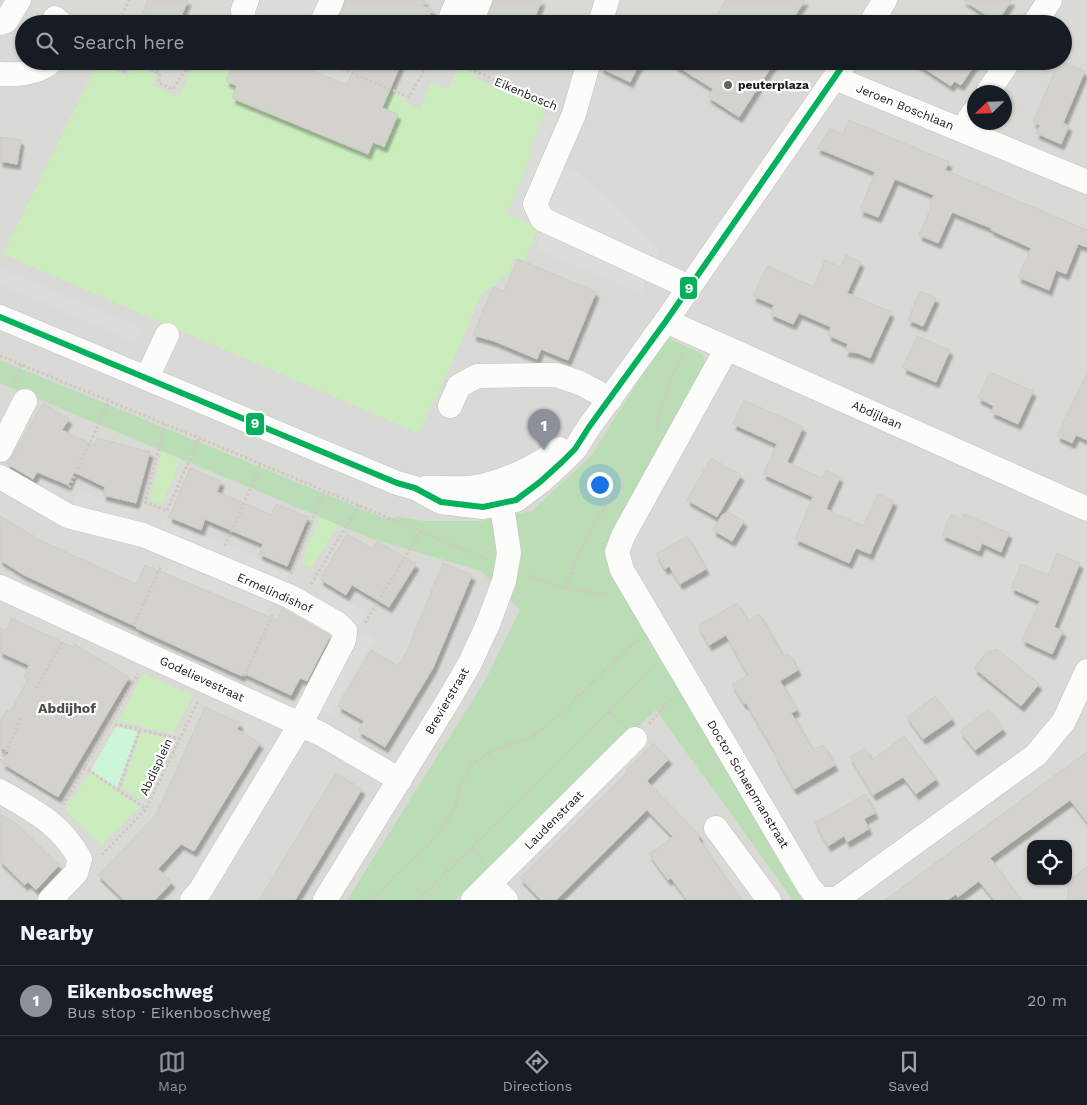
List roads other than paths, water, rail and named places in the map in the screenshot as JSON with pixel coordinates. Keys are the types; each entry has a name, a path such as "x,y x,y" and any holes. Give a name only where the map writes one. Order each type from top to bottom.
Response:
{"street":[{"path":"0,23 6,21 19,0"},
{"path":"244,15 243,10 247,0"},
{"path":"325,15 332,0"},
{"path":"452,15 458,0"},
{"path":"474,15 480,0"},
{"path":"603,15 607,0"},
{"path":"876,15 885,0"},
{"path":"1040,15 1050,0"},
{"path":"0,74 16,75 34,70"},
{"path":"587,70 574,114 535,204 542,219 689,287"},
{"path":"0,317 398,483 415,488 474,487 496,494 530,467 556,452 569,440 589,427 666,321 840,70"},
{"name":"Jeroen Boschlaan","path":"840,70 967,121"},
{"path":"993,85 1003,70"},
{"name":"Jeroen Boschlaan","path":"986,130 1087,182"},
{"name":"Abdijlaan","path":"666,321 1087,509"},
{"path":"147,378 167,335"},
{"name":"Doctor Schaepmanstraat","path":"728,348 623,536 618,552 622,570 669,652 809,887 820,900 837,899 1036,755 1064,721 1087,671"},
{"path":"450,406 459,386 477,376 556,375 580,383 610,399"},
{"path":"0,450 25,401"},
{"name":"Ermelindishof","path":"0,477 63,514 143,535 216,567 285,589 291,597 338,624 345,631 344,640 300,724"},
{"name":"Brevierstraat","path":"325,900 400,780 468,665 488,624 504,581 509,552 504,519 496,494"},
{"name":"Godelievestraat","path":"0,587 321,734 400,780"},
{"path":"192,900 200,891 300,724"},
{"name":"Laudenstraat","path":"473,900 498,892 635,739"},
{"path":"0,791 52,823 71,842 80,859 76,873 50,900"},
{"path":"716,828 769,900"}],"place":[{"name":"peuterplaza","path":"728,85"},
{"name":"Eikenboschweg","path":"544,450"}],"district":[{"name":"Abdijhof","path":"67,708"}]}
